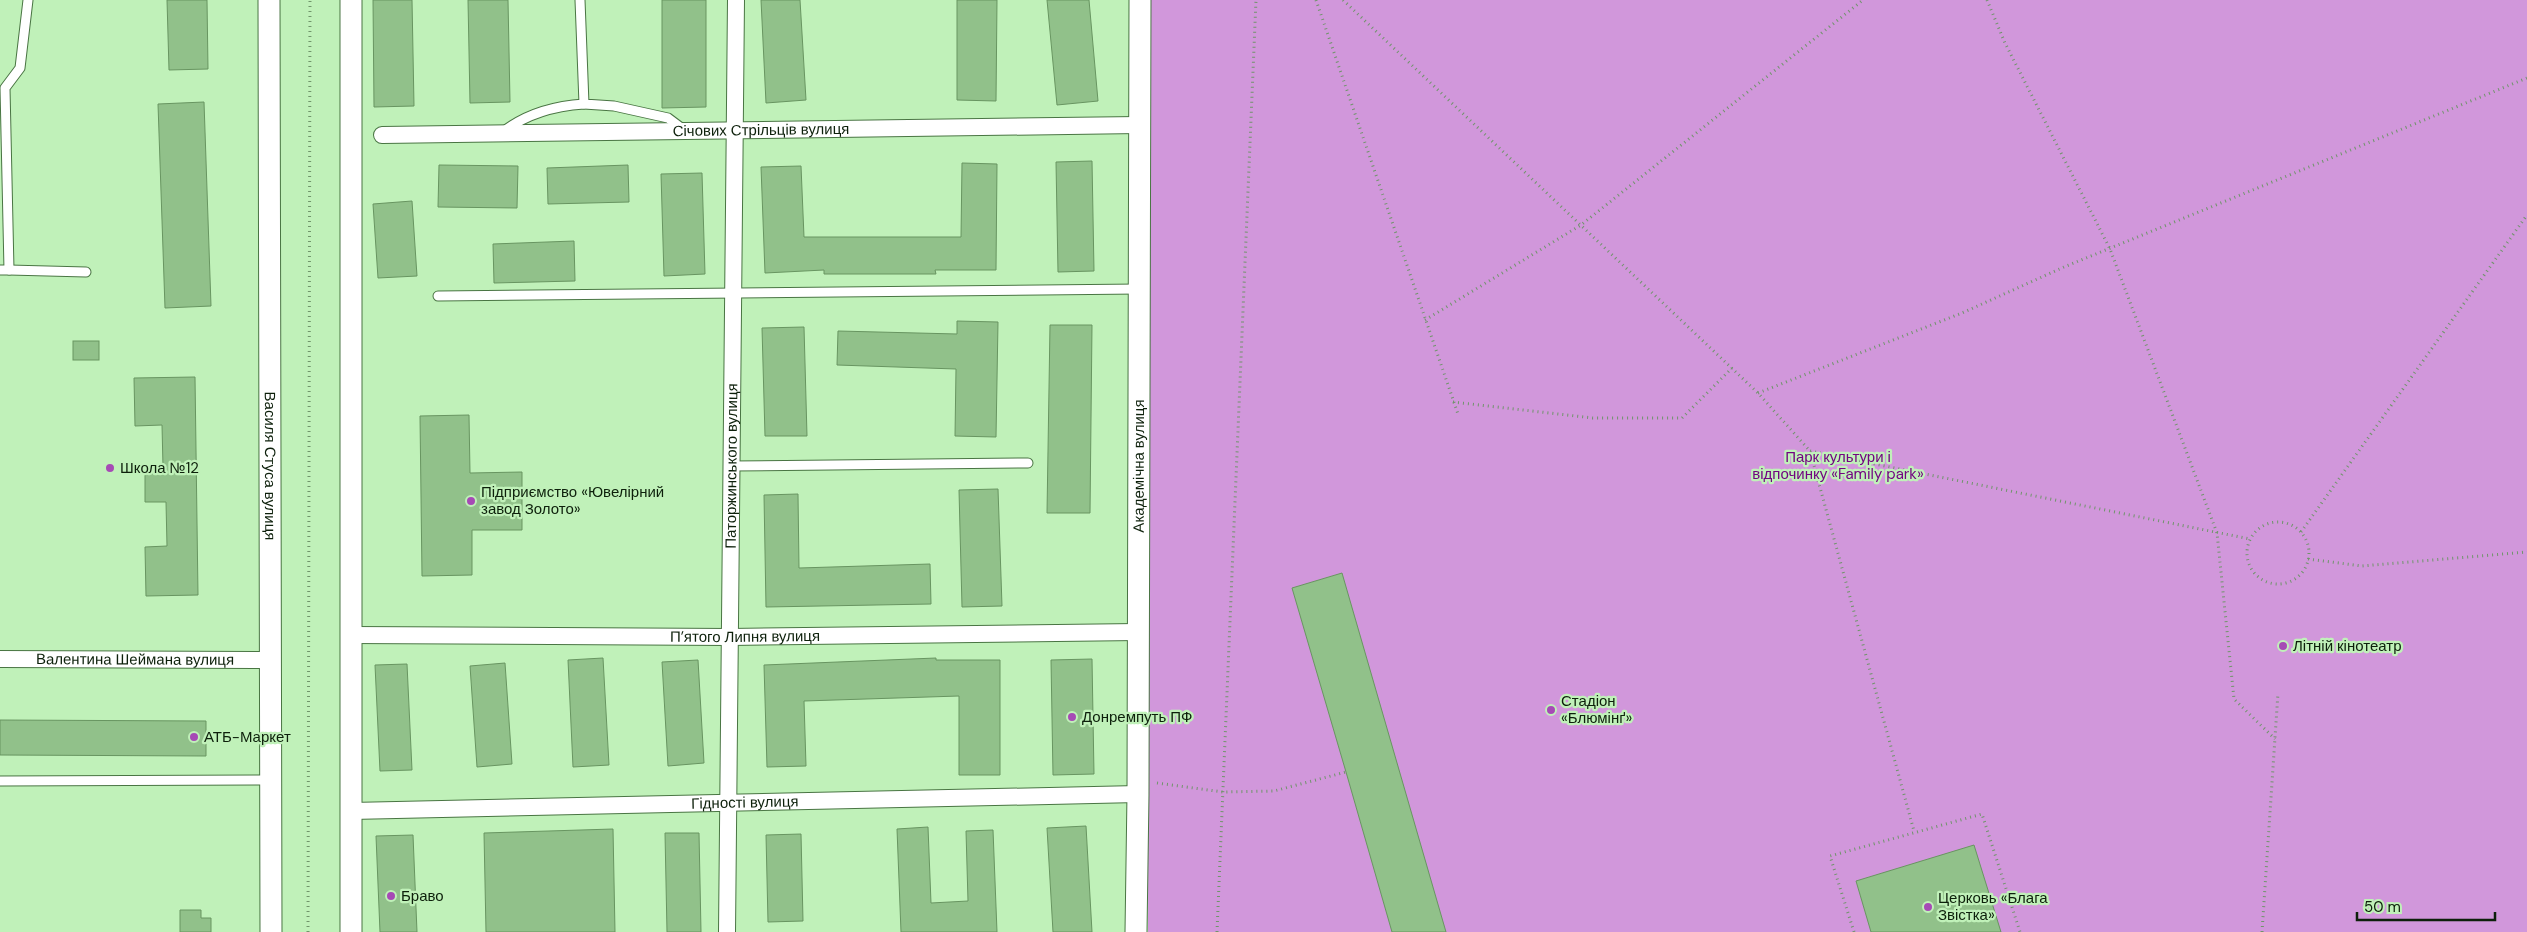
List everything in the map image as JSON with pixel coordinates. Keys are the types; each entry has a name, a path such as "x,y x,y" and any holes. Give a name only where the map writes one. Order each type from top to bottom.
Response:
{"street":[{"name":"Василя Стуса вулиця","path":"269,0 271,932"},
{"path":"351,0 351,932"},
{"name":"Паторжинського вулиця","path":"728,932 736,0"},
{"name":"Академічна вулиця","path":"1136,932 1140,0"},
{"name":"Січових Стрільців вулиця","path":"382,135 735,132 1139,125"},
{"name":"П’ятого Липня вулиця","path":"351,635 730,637 1138,632"},
{"name":"Валентина Шеймана вулиця","path":"0,659 270,660"},
{"name":"Гідності вулиця","path":"351,811 728,804 1138,788"}],"lane":[{"path":"28,0 20,68 5,88 4,270 86,272"},
{"path":"580,0 584,104"},
{"path":"501,134 525,117 564,105 584,104 614,106 668,118 686,132"},
{"path":"438,296 1139,289"},
{"path":"732,466 1028,463"},
{"path":"0,781 270,780"}],"path":[{"path":"308,932 310,0"},
{"path":"1217,932 1256,0"},
{"path":"1316,0 1458,414"},
{"path":"1343,0 1758,393 1810,451 1914,831"},
{"path":"1425,320 1581,225 1863,0"},
{"path":"1987,0 2005,43 2110,249 2216,532 2234,699 2275,739"},
{"path":"1758,393 1962,313 2110,249 2527,78"},
{"path":"2301,532 2527,215"},
{"path":"1453,402 1593,418 1682,418 1732,368"},
{"path":"1810,451 2250,539"},
{"path":"2273,522 2283,522 2301,532 2306,540 2308,559 2298,577 2288,582 2268,582 2259,577 2248,559 2250,539 2256,531 2273,522"},
{"path":"2308,559 2362,566 2527,552"},
{"path":"2262,932 2278,693"},
{"path":"1138,788 1223,792 1274,791 1346,772"},
{"path":"1854,932 1830,856 1914,831 1982,814 2020,932"}],"green space":[{"name":"Парк культури і відпочинку «Family park»","path":"1150,0 2527,0 2527,932 1148,932"}],"building":[{"path":"167,0 207,0 208,69 169,70"},
{"path":"373,0 412,0 414,106 374,107"},
{"path":"468,0 508,0 510,102 470,103"},
{"path":"662,0 706,0 706,107 662,108"},
{"path":"761,0 800,0 806,100 766,103"},
{"path":"957,0 997,0 996,101 957,100"},
{"path":"1047,0 1089,0 1098,101 1057,105"},
{"path":"204,102 211,306 165,308 158,104"},
{"path":"1092,161 1094,271 1058,272 1056,162"},
{"path":"962,163 997,164 996,270 935,270 936,274 824,274 824,270 765,273 761,167 801,166 804,237 961,237"},
{"path":"439,165 518,166 517,208 438,207"},
{"path":"628,165 629,202 548,204 547,168"},
{"path":"702,173 705,274 664,276 661,174"},
{"path":"412,201 417,276 378,278 373,204"},
{"path":"574,241 575,281 494,283 493,244"},
{"path":"957,321 998,322 996,437 955,436 956,369 837,365 838,331 957,334"},
{"path":"1050,325 1092,325 1090,513 1047,513"},
{"path":"804,327 807,436 765,436 762,328"},
{"path":"73,341 99,341 99,360 73,360"},
{"path":"195,377 198,595 146,596 145,547 167,546 166,502 145,502 145,468 163,467 162,425 135,426 134,378"},
{"name":"Підприємство «Ювелірний завод Золото»","path":"469,415 470,473 522,472 522,530 472,530 472,575 422,576 420,416"},
{"path":"998,489 1002,606 962,607 959,490"},
{"path":"798,494 799,568 930,564 931,604 766,607 764,495"},
{"path":"1342,573 1446,932 1392,932 1292,588"},
{"path":"603,658 609,765 573,767 568,660"},
{"path":"936,658 936,660 1000,660 1000,775 959,775 959,696 804,701 806,766 767,767 764,665"},
{"name":"Донремпуть ПФ","path":"1092,659 1094,774 1053,775 1051,660"},
{"path":"698,660 704,763 668,766 662,662"},
{"path":"505,663 512,764 477,767 470,666"},
{"path":"407,664 412,770 380,771 375,665"},
{"path":"0,720 206,721 206,756 0,755"},
{"path":"1086,826 1092,932 1053,932 1047,828"},
{"path":"928,827 931,903 968,901 966,831 993,830 997,932 901,932 897,829"},
{"path":"613,829 615,932 486,932 484,833"},
{"path":"665,833 699,833 701,932 667,932"},
{"path":"801,834 803,921 768,922 766,835"},
{"path":"413,835 417,932 380,932 376,836"},
{"name":"Церковь «Блага Звістка»","path":"1974,845 2001,932 1871,932 1856,881"},
{"path":"180,910 201,910 201,918 211,918 211,932 180,932"}],"place":[{"name":"Школа №12","path":"110,468"},
{"name":"Підприємство «Ювелірний завод Золото»","path":"471,501"},
{"name":"Літній кінотеатр","path":"2283,646"},
{"name":"Стадіон «Блюмінґ»","path":"1551,710"},
{"name":"Донремпуть ПФ","path":"1072,717"},
{"name":"АТБ-Маркет","path":"194,737"},
{"name":"Браво","path":"391,896"},
{"name":"Церковь «Блага Звістка»","path":"1928,907"}]}
